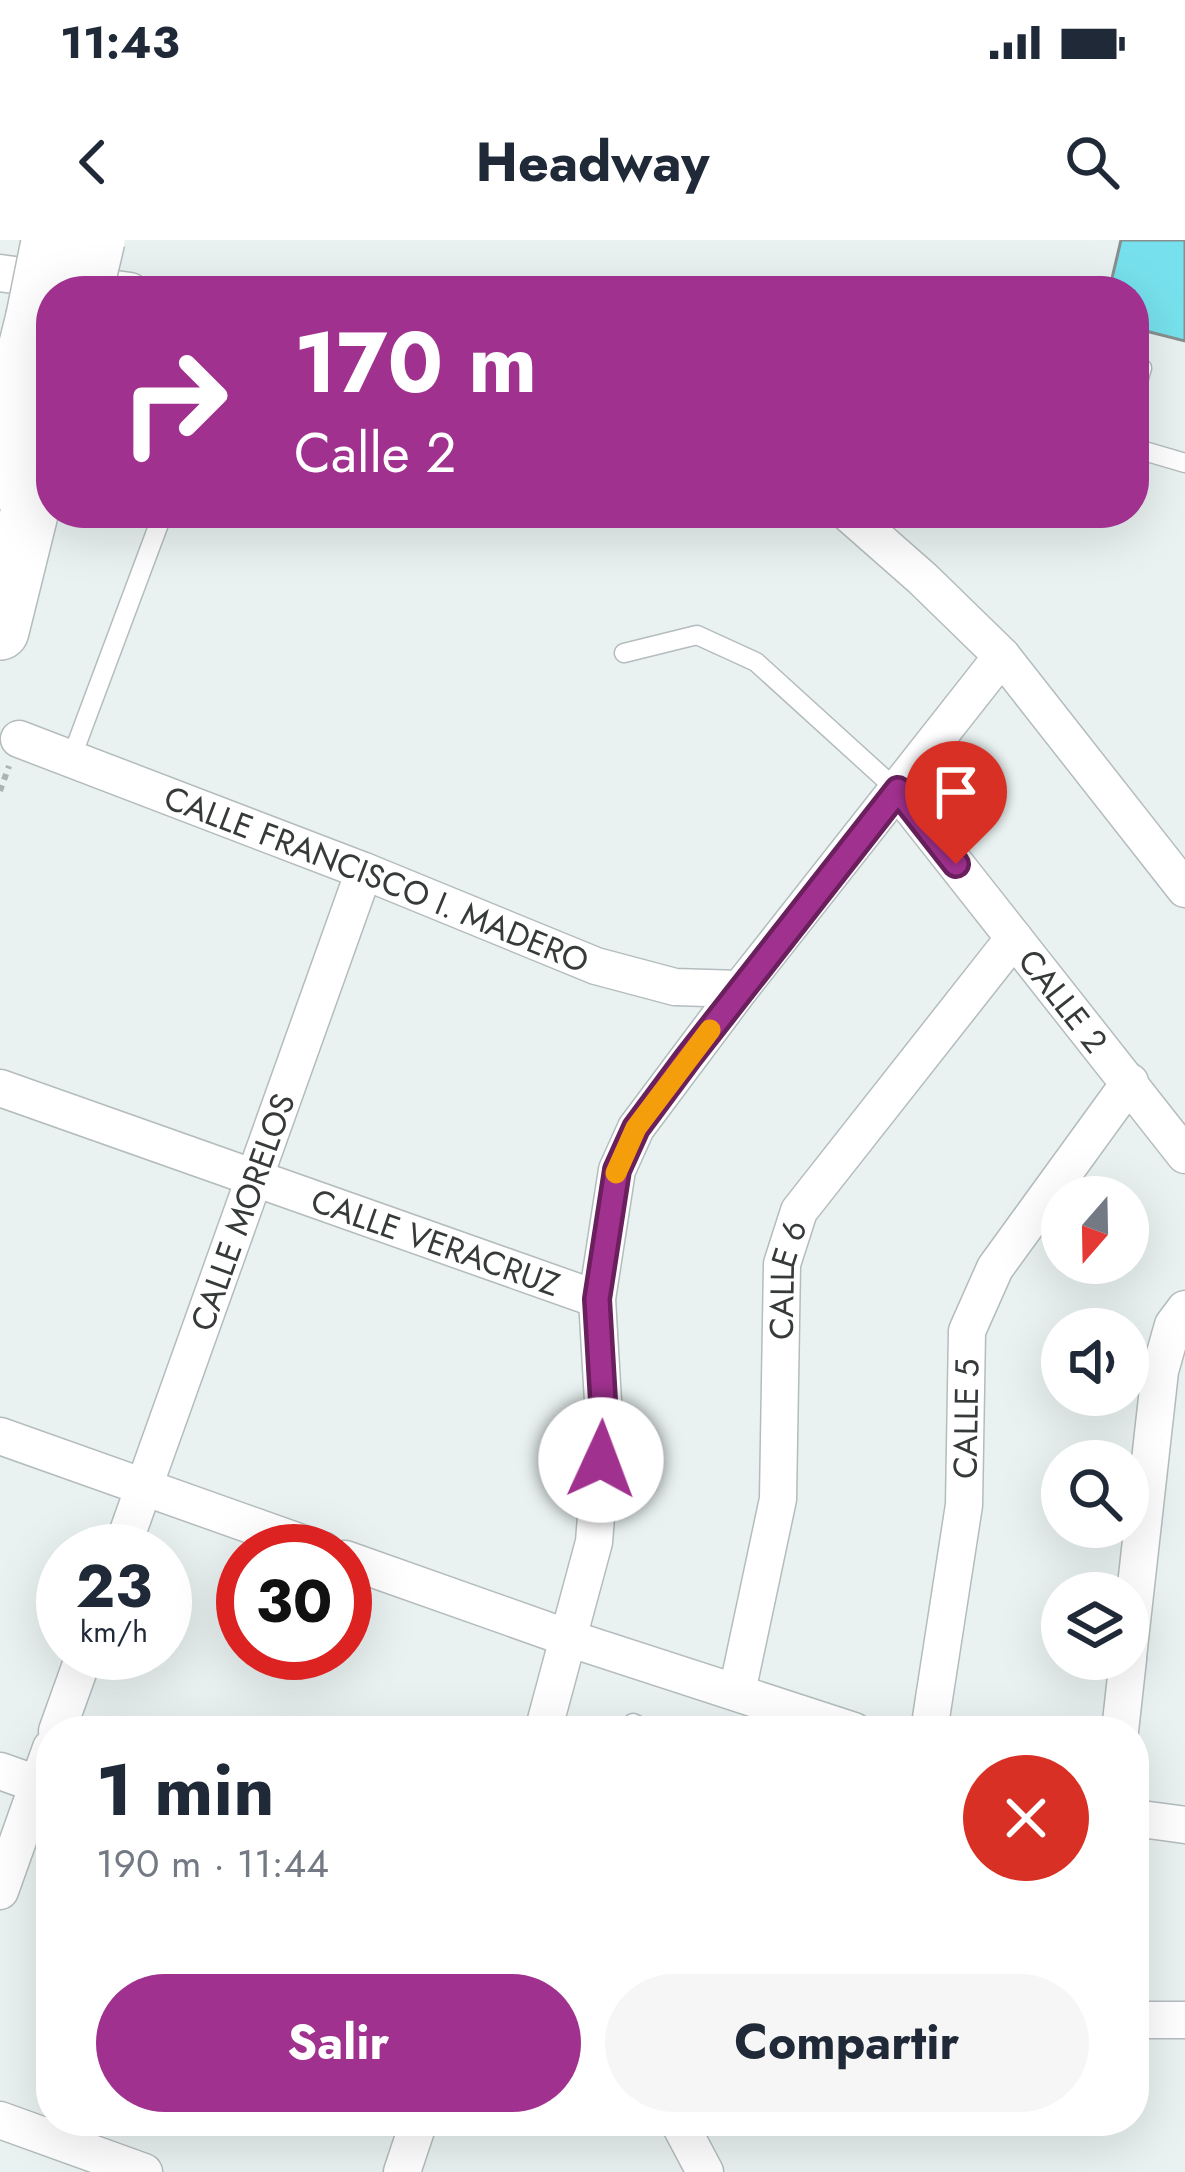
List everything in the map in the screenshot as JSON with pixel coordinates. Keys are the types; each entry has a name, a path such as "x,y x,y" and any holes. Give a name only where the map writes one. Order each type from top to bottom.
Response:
{"highway":[{"path":"46,276 55,240"},
{"path":"0,476 36,316"}],"main road":[{"path":"59,276 96,240"},
{"path":"0,631 36,486"}],"street":[{"path":"865,528 1002,656 1185,889"},
{"path":"548,1716 594,1543 604,1418 597,1299 617,1170 636,1128 740,989 1002,656"},
{"name":"CALLE FRANCISCO I. MADERO","path":"19,739 596,966 675,987 740,989"},
{"name":"CALLE 2","path":"898,790 1185,1155"},
{"name":"CALLE MORELOS","path":"131,1524 364,871"},
{"name":"CALLE 6","path":"737,1692 778,1499 782,1264 799,1210 1014,938"},
{"name":"CALLE 5","path":"931,1716 964,1505 967,1331 995,1268 1130,1082"},
{"name":"CALLE VERACRUZ","path":"0,1088 597,1299"},
{"path":"1138,1572 1160,1371 1173,1325 1185,1309"},
{"path":"0,1436 248,1524"},
{"path":"372,1568 809,1716"},
{"path":"62,1716 75,1680"},
{"path":"1122,1716 1126,1680"},
{"path":"0,1771 36,1783"},
{"path":"0,1891 36,1807"},
{"path":"1149,1820 1185,1825"},
{"path":"1149,2020 1185,2020"},
{"path":"0,2120 36,2133"},
{"path":"44,2136 143,2172"},
{"path":"402,2172 414,2136"},
{"path":"686,2136 705,2172"}],"lane":[{"path":"1149,452 1185,463"},
{"path":"70,759 157,528"},
{"path":"624,653 698,635 756,662 898,790"}],"building":[{"path":"1121,240 1185,240 1185,341 1149,332 1149,276 1113,276"}],"slow traffic":[{"path":"616,1173 636,1128 710,1030"}],"route":[{"path":"601,1460 604,1418 597,1299 617,1170 636,1128 898,790 956,864"}]}
